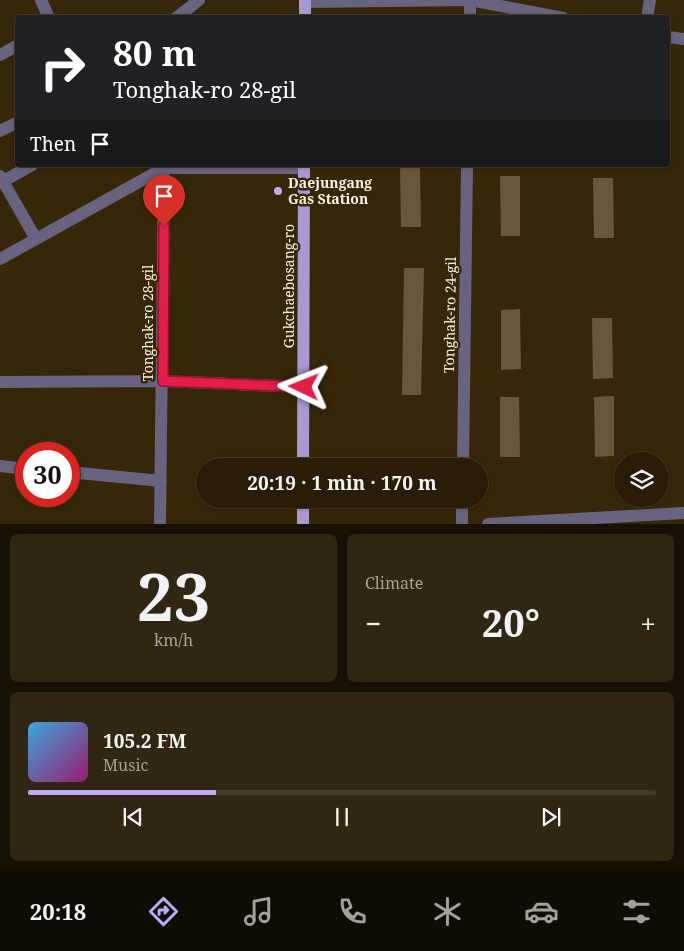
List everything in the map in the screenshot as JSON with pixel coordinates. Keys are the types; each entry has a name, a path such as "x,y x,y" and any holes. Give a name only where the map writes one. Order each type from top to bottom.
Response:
{"main road":[{"path":"305,1 305,15"},
{"name":"Gukchaebosang-ro","path":"303,458 304,167"},
{"path":"303,508 303,524"}],"street":[{"path":"41,0 48,15"},
{"path":"180,15 199,0"},
{"path":"470,0 470,15"},
{"path":"305,1 470,0 548,15"},
{"path":"648,15 650,0"},
{"path":"670,37 684,40"},
{"path":"0,55 15,47"},
{"path":"0,131 15,124"},
{"path":"28,167 1,180 36,239"},
{"path":"0,259 161,167"},
{"name":"Tonghak-ro 28-gil","path":"160,524 163,381 163,167"},
{"name":"Tonghak-ro 24-gil","path":"463,458 467,167"},
{"path":"0,382 163,381 304,387"},
{"path":"0,466 15,467"},
{"path":"80,473 161,481"},
{"path":"462,508 462,524"},
{"path":"488,524 684,513"}],"building":[{"path":"400,167 420,167 421,227 401,227"},
{"path":"500,176 520,176 520,236 501,236"},
{"path":"593,178 613,178 614,238 594,238"},
{"path":"404,268 424,268 421,395 402,395"},
{"path":"520,309 521,369 501,370 501,310"},
{"path":"592,318 612,318 613,378 593,379"},
{"path":"614,396 614,456 595,457 594,397"},
{"path":"500,397 519,397 520,457 500,457"}],"place":[{"name":"Daejungang Gas Station","path":"278,191"}],"route":[{"path":"164,226 163,381 304,387"}]}
